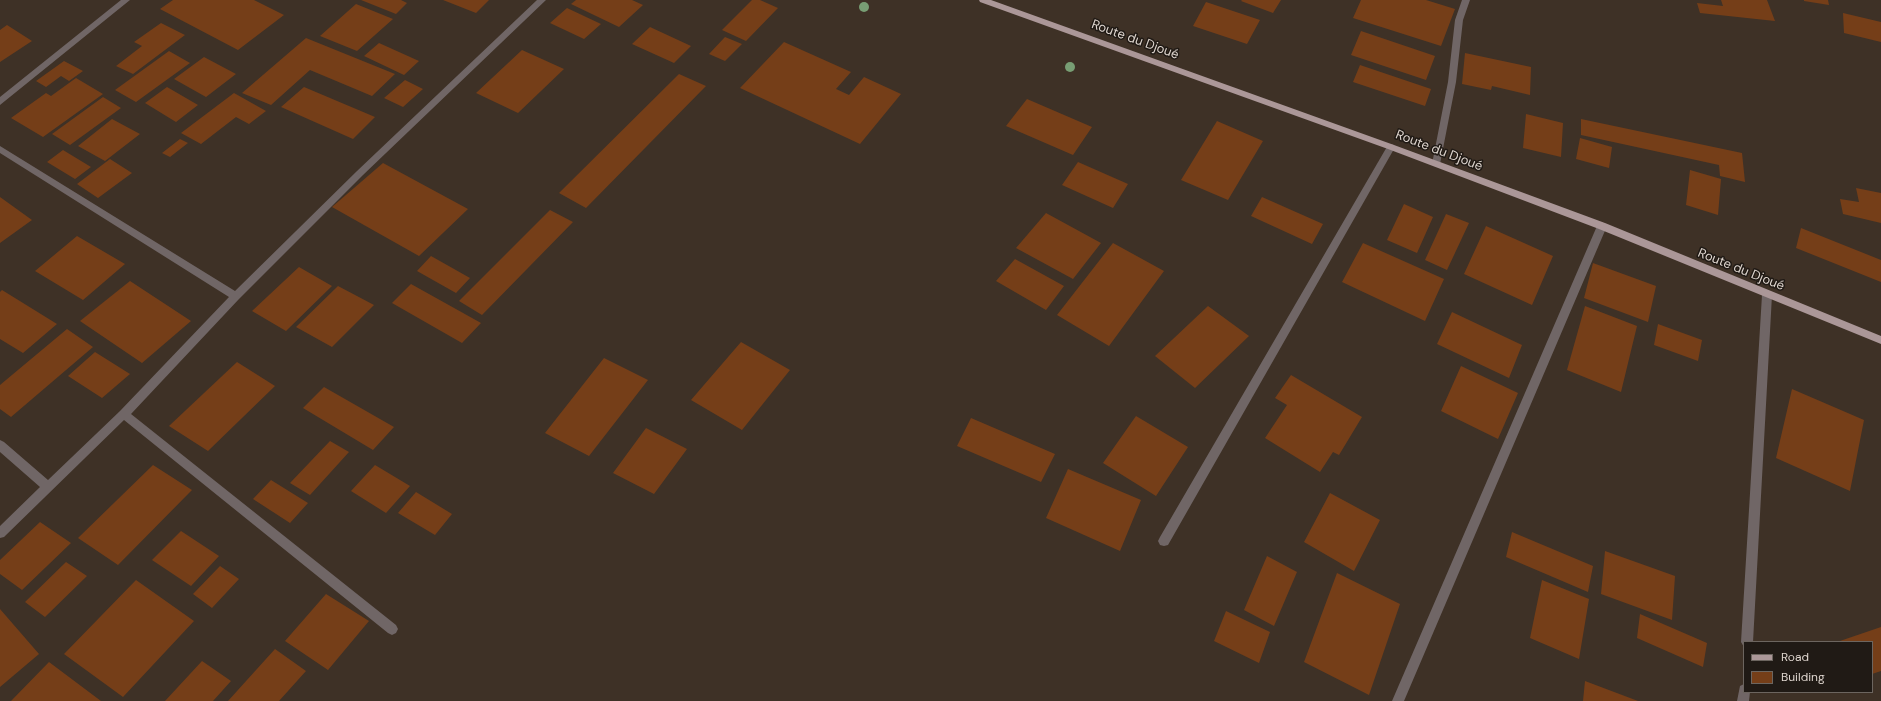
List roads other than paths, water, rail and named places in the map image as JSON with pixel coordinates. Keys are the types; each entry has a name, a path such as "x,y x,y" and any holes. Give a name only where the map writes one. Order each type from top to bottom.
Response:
{"main road":[{"name":"Route du Djoué","path":"983,0 1391,147 1602,226 1881,340"}],"street":[{"path":"0,102 126,0"},
{"path":"0,533 124,414 236,296 360,173 542,0"},
{"path":"1436,164 1452,82 1459,20 1466,0"},
{"path":"1164,541 1391,147"},
{"path":"0,149 236,296"},
{"path":"1398,701 1602,226"},
{"path":"1747,641 1767,294"},
{"path":"124,414 392,629"},
{"path":"0,445 48,487"}]}
